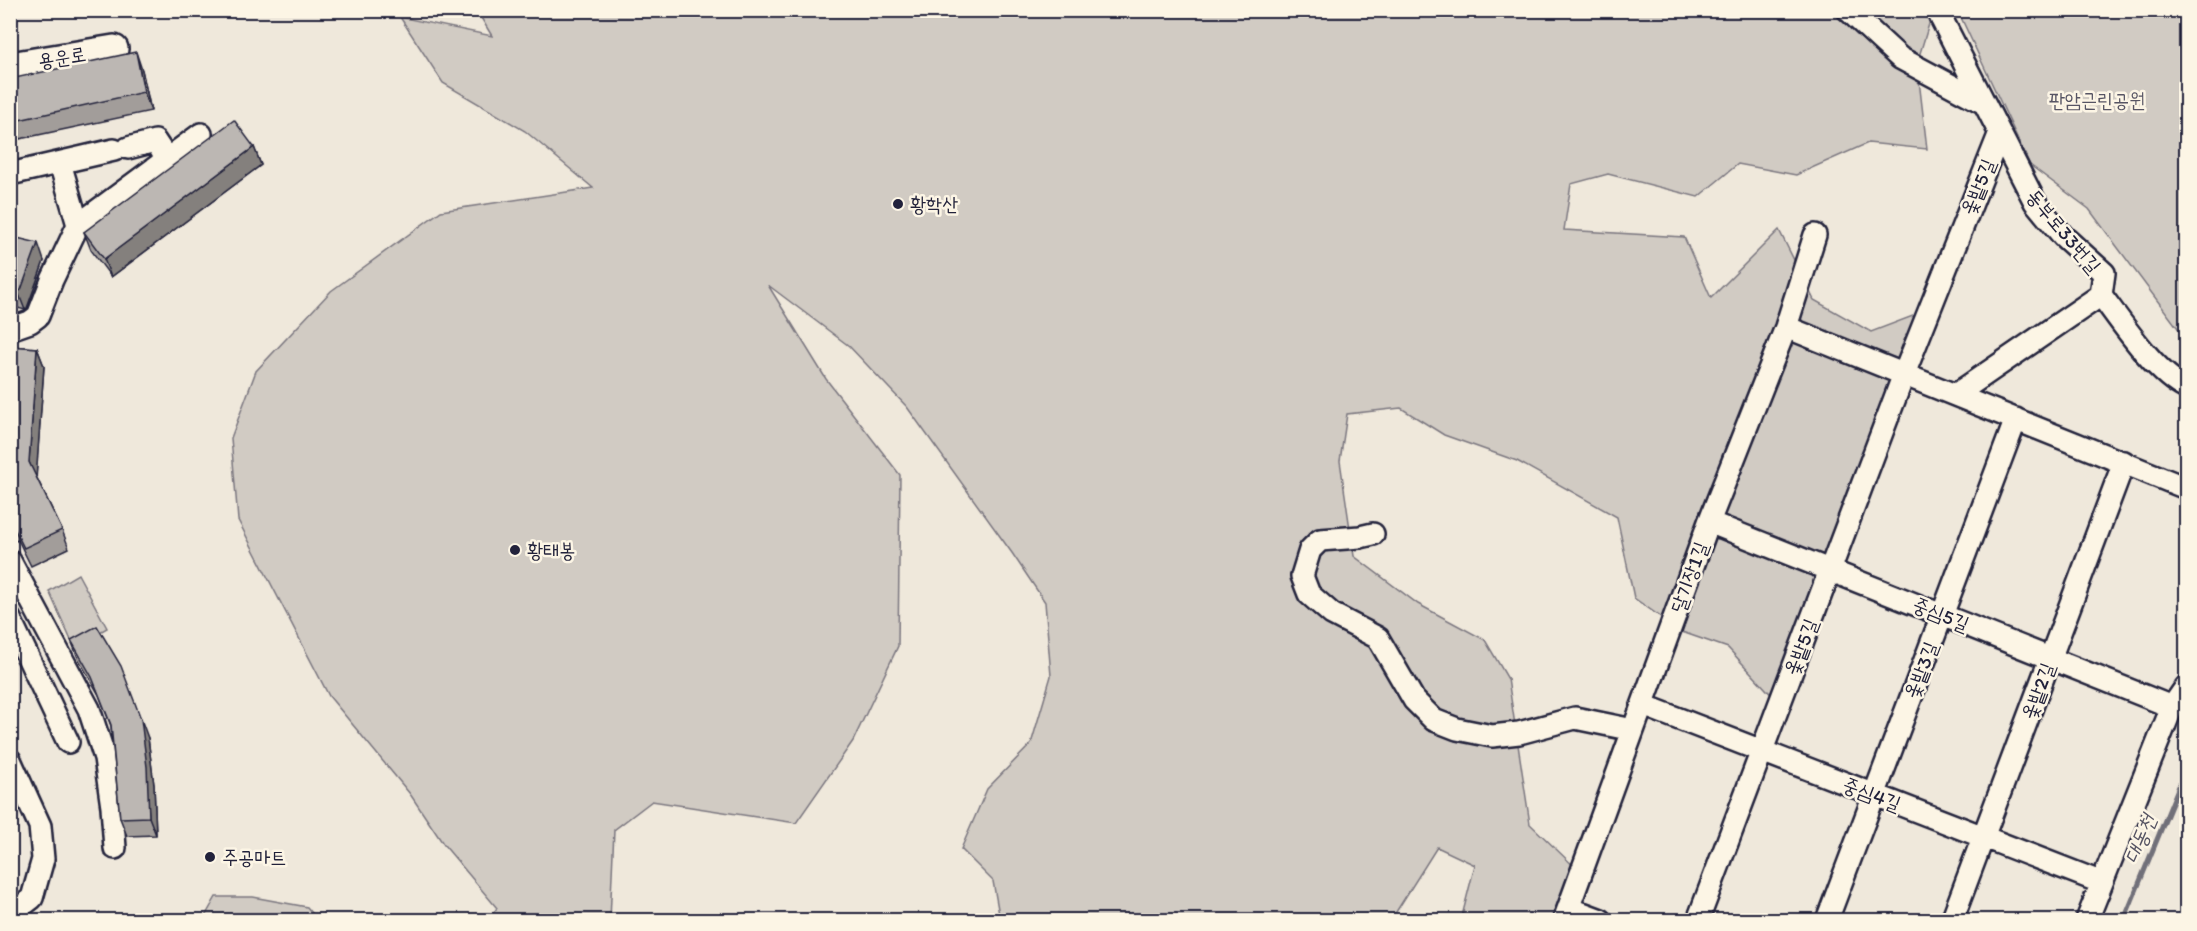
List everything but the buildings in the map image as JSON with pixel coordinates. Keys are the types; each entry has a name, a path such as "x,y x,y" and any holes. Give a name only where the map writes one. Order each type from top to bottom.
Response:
{"main road":[{"name":"용운로","path":"10,66 114,49"}],"street":[{"path":"1848,10 1900,58 1984,103"},
{"name":"동부로33번길","path":"1937,10 2035,202 2063,236 2104,273 2101,295 1955,395"},
{"path":"10,329 30,322 38,316 78,225 201,134"},
{"name":"옻밭5길","path":"1698,921 1904,374 1999,135"},
{"path":"10,174 155,141 167,159"},
{"path":"60,163 78,225"},
{"name":"달기장1길","path":"1566,914 1709,522 1786,327 1815,235"},
{"path":"2101,295 2154,362 2187,388"},
{"path":"1786,327 2187,488"},
{"name":"옻밭3길","path":"1827,921 2016,419"},
{"name":"옻밭2길","path":"1952,921 2124,462"},
{"name":"중심5길","path":"1709,522 2172,707"},
{"path":"1373,534 1320,540 1310,550 1302,576 1309,594 1332,614 1378,638 1414,700 1434,720 1458,729 1492,736 1519,733 1575,718 1634,730"},
{"path":"10,561 89,709 105,758 115,848"},
{"path":"10,619 68,742"},
{"path":"2087,921 2100,882 2172,707 2187,687"},
{"name":"중심4길","path":"1643,705 2100,882"},
{"path":"10,760 40,826 44,851 32,898 10,915"},
{"path":"1566,914 1600,921"}],"green space":[{"path":"477,11 1933,11 1917,63 1927,149 1868,143 1796,175 1738,164 1698,197 1608,174 1571,184 1564,230 1684,237 1711,298 1779,230 1814,300 1871,332 1918,314 1779,703 1728,648 1682,632 1634,598 1617,517 1517,461 1444,435 1401,408 1347,414 1340,461 1354,556 1418,604 1485,640 1508,679 1530,824 1582,874 1588,920 1461,920 1475,865 1437,847 1391,920 1000,920 993,881 961,849 987,789 1031,744 1051,676 1045,602 907,407 849,346 768,285 826,379 900,475 898,646 853,741 796,823 652,801 614,830 610,920 488,920 497,908 444,845 410,794 329,696 238,520 231,438 256,371 331,291 441,211 593,188 525,131 443,83 400,17 492,36"},
{"name":"판암근린공원","path":"1958,11 2186,11 2186,339 2089,209 2030,165"},
{"path":"78,574 107,628 74,647 49,591"},
{"path":"216,897 253,897 307,907 318,920 203,920"}],"waterway":[{"name":"대동천","path":"2124,920 2186,769"}],"place":[{"name":"황학산","path":"898,204"},
{"name":"황태봉","path":"515,550"},
{"name":"주공마트","path":"210,857"}]}
